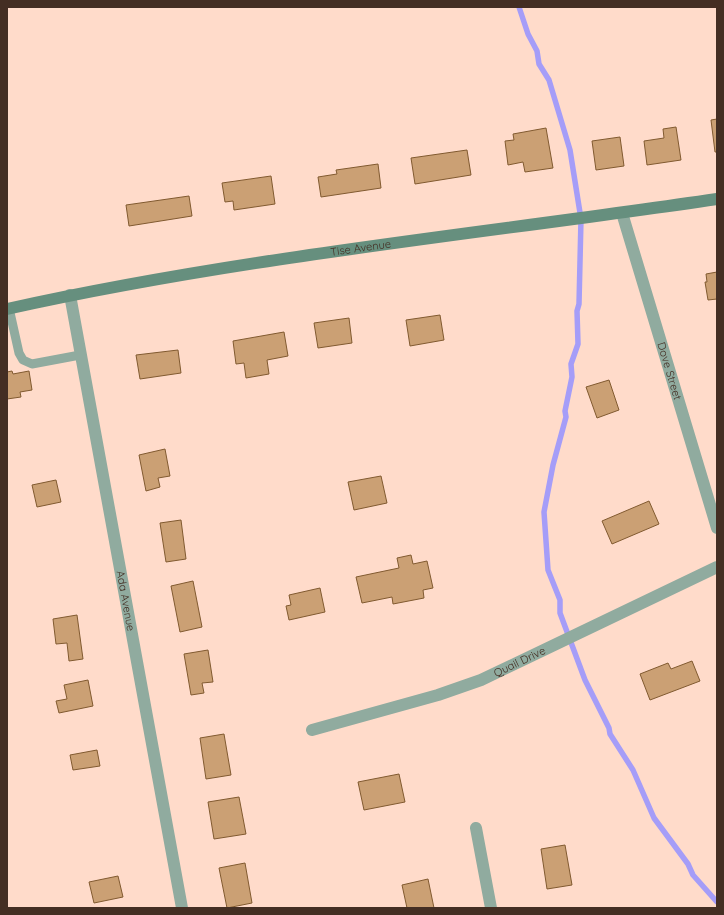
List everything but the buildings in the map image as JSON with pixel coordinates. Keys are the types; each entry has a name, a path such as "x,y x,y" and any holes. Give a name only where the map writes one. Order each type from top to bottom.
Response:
{"street":[{"name":"Tise Avenue","path":"8,308 212,269 717,199"},
{"name":"Dove Street","path":"622,213 717,528"},
{"name":"Ada Avenue","path":"70,295 182,908"},
{"name":"Quail Drive","path":"312,730 438,696 481,680 717,567"},
{"path":"476,828 491,908"}],"lane":[{"path":"8,308 19,353 23,360 32,364 80,355"}],"waterway":[{"path":"519,7 528,34 537,51 539,64 549,80 570,150 581,219 579,304 577,311 578,344 571,364 572,377 565,411 566,417 553,465 544,512 548,570 560,600 560,613 585,680 609,728 610,734 633,770 654,818 688,864 693,875 717,902"}]}
